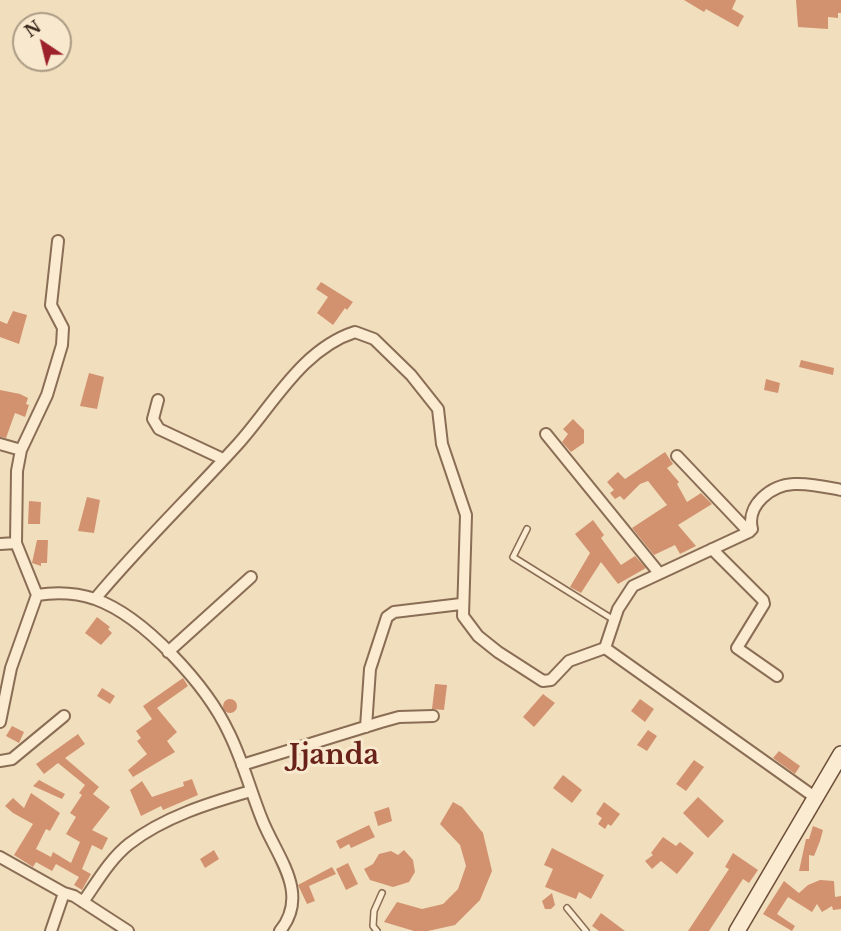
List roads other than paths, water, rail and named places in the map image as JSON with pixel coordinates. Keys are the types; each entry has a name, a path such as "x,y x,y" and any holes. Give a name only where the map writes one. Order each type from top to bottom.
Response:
{"main road":[{"path":"737,931 841,754"}],"street":[{"path":"0,722 11,668 37,595 16,543 17,471 21,450 47,395 62,345 63,328 51,305 58,241"},
{"path":"95,599 224,459 285,387 327,344 355,332 374,339 411,375 438,409 442,444 466,515 461,604 463,616 478,636 509,661 543,681 550,680 569,661 605,648"},
{"path":"158,400 153,419 159,429 224,459"},
{"path":"546,434 659,573"},
{"path":"0,444 21,450"},
{"path":"677,456 749,532"},
{"path":"605,648 614,620 628,591 659,573 749,532 752,529 749,517 753,508 771,491 796,483 841,490"},
{"path":"0,544 16,543"},
{"path":"712,549 763,600 764,604 737,643 737,648 777,676"},
{"path":"168,652 251,576"},
{"path":"37,595 66,593 95,599 138,624 168,652 218,713 229,732 251,791 292,885 294,905 280,931"},
{"path":"366,727 370,669 387,617 394,612 461,604"},
{"path":"605,648 816,798"},
{"path":"0,760 12,759 64,716"},
{"path":"242,765 399,717 433,716"},
{"path":"83,902 107,867 129,845 172,820 210,803 251,791"},
{"path":"0,857 83,902 128,931"},
{"path":"51,931 64,893"}],"lane":[{"path":"527,529 513,557 614,620"},
{"path":"378,931 373,926 374,911 382,893"},
{"path":"567,908 586,931"}],"district":[{"name":"Jjanda","path":"334,756"}]}
